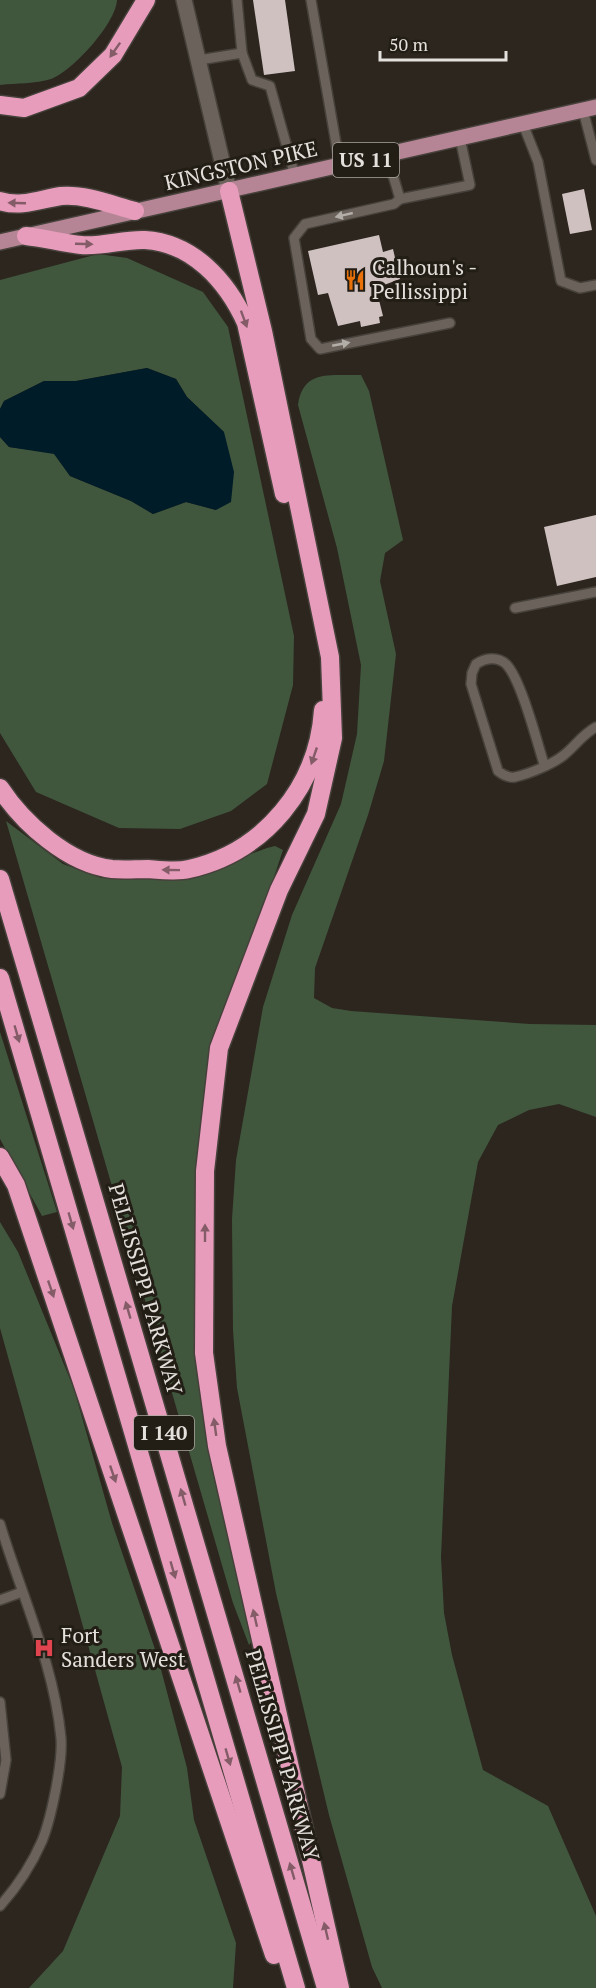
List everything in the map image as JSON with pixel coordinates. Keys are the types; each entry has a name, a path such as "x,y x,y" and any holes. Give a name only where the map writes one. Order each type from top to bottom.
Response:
{"highway":[{"path":"0,105 24,108 79,88 113,55 146,0"},
{"path":"229,191 262,331 330,657 333,738 316,814 279,890 219,1048 205,1171 204,1353 220,1457 340,1988"},
{"path":"0,201 34,203 61,196 78,197 135,211"},
{"path":"0,788 28,825 66,852 110,869 187,870 230,857 264,832 302,787 321,730 323,696 318,640 246,323 236,301 204,264 167,243 143,240 82,245 26,236"},
{"name":"PELLISSIPPI PARKWAY","path":"0,879 326,1988"},
{"name":"I 140","path":"0,978 296,1988"},
{"path":"0,1157 16,1185 284,1988"}],"main road":[{"name":"KINGSTON PIKE","path":"0,242 590,108"}],"street":[{"path":"184,0 229,191"}],"lane":[{"path":"237,0 242,53 252,80 270,86 294,176"},
{"path":"311,0 340,166"},
{"path":"199,60 242,53"},
{"path":"590,108 596,160"},
{"path":"522,124 538,162 561,280 580,288 596,285"},
{"path":"450,323 320,348 311,339 294,238 305,224 393,204 400,199 470,185 460,138"},
{"path":"387,155 400,199"},
{"path":"515,608 596,592"},
{"path":"544,764 516,679 507,665 499,659 490,659 476,664 471,673 471,684 498,771 514,777 563,756 583,734 596,727"},
{"path":"0,1524 51,1681 61,1740 56,1785 42,1841 12,1892 0,1906"},
{"path":"0,1600 22,1592"},
{"path":"0,1702 6,1760 0,1794"}],"green space":[{"path":"0,0 117,0 115,10 101,33 70,67 51,79 0,85"},
{"path":"98,254 127,258 203,292 228,327 294,636 293,685 267,784 231,811 180,829 119,828 36,792 0,733 0,437 9,447 54,453 70,476 131,501 153,514 186,502 216,510 224,432 187,397 176,379 147,368 76,381 44,381 4,401 0,409 0,280"},
{"path":"361,375 369,391 403,540 385,553 380,581 396,654 384,761 368,815 315,968 314,998 332,1008 351,1011 530,1024 596,1025 596,1117 559,1104 529,1110 498,1125 478,1162 452,1306 441,1557 444,1613 452,1655 483,1770 548,1806 596,1916 596,1988 382,1988 372,1967 329,1815 276,1593 237,1388 233,1330 232,1219 236,1160 263,1007 292,915 341,804 357,734 361,665 337,548 298,405 306,385 320,376"},
{"path":"6,821 63,864 101,878 184,879 267,848 275,846 283,850 213,1060 198,1316 254,1638 249,1645 233,1603"},
{"path":"0,1032 57,1212 42,1216 0,1139"},
{"path":"0,1222 18,1252 74,1389 112,1523 158,1658 187,1768 194,1820 236,1943 233,1988 29,1988 63,1951 120,1816 122,1767 0,1328"}],"water":[{"path":"147,368 176,379 187,397 224,432 234,472 231,502 216,510 186,502 153,514 131,501 70,476 54,454 9,447 0,437 0,409 4,401 44,381 76,381"}],"building":[{"path":"253,0 285,0 295,71 264,75"},
{"path":"584,189 592,230 570,234 562,194"},
{"name":"Calhoun's - Pellissippi","path":"379,235 383,252 393,249 400,279 376,288 383,316 379,317 380,323 361,327 360,321 338,326 328,293 318,295 308,251"},
{"path":"596,515 596,577 557,586 544,527"}],"place":[{"name":"Calhoun's - Pellissippi","path":"355,280"},
{"name":"Fort Sanders West","path":"44,1648"}]}
